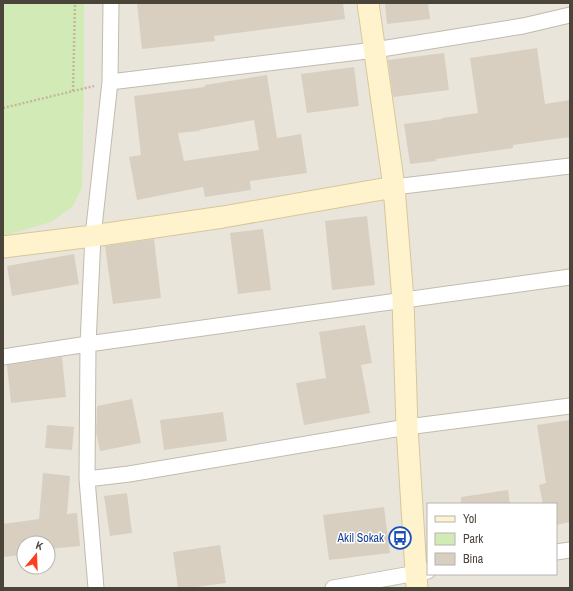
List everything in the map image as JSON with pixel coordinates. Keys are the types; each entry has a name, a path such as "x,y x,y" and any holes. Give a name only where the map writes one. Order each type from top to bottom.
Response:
{"street":[{"path":"96,588 87,479 88,344 92,236 110,82 111,3"},
{"path":"333,588 420,577 415,546 407,427 403,300 394,187 368,3"},
{"path":"110,82 375,50 524,26 570,15"},
{"path":"3,247 223,217 394,187 570,166"},
{"path":"3,357 570,277"},
{"path":"87,479 129,474 407,427 570,406"},
{"path":"557,552 570,550"}],"path":[{"path":"73,91 75,3"},
{"path":"3,108 110,82"}],"shaded area":[{"path":"3,3 567,3 570,9 570,588 3,588"}],"green space":[{"path":"3,3 84,3 84,80 82,188 73,206 51,222 3,236"}],"building":[{"path":"137,3 343,3 345,19 214,36 215,41 142,49"},
{"path":"385,3 428,3 430,19 387,24"},
{"path":"537,48 545,104 570,100 570,137 513,145 513,148 410,164 404,124 478,113 470,58"},
{"path":"444,53 449,90 393,97 388,60"},
{"path":"354,67 359,106 307,113 301,74"},
{"path":"267,75 277,138 301,134 307,173 250,181 251,190 205,197 203,187 137,200 129,157 141,155 134,96 205,87 205,85","holes":["254,120 259,150 184,161 178,133 200,131 199,130"]},
{"path":"367,216 375,285 332,290 325,221"},
{"path":"263,229 271,290 238,294 230,233"},
{"path":"154,239 161,298 113,304 105,246"},
{"path":"74,254 79,284 12,296 7,266"},
{"path":"365,325 372,363 361,365 370,413 304,425 296,383 326,378 319,332"},
{"path":"62,357 66,397 11,403 7,365"},
{"path":"132,399 141,443 100,451 96,432 97,406"},
{"path":"223,412 227,441 164,450 160,420"},
{"path":"570,420 570,522 557,525 557,503 543,503 539,485 546,483 537,425"},
{"path":"47,425 74,427 72,450 45,448"},
{"path":"43,473 70,476 67,514 77,513 80,546 56,548 56,535 16,535 16,556 3,557 3,524 39,519"},
{"path":"508,490 510,503 461,503 461,497"},
{"path":"127,493 132,533 110,536 104,496"},
{"path":"384,507 390,553 329,560 323,515"},
{"path":"220,545 226,583 178,588 173,552"}],"place":[{"name":"Akil Sokak","path":"400,538"}]}
